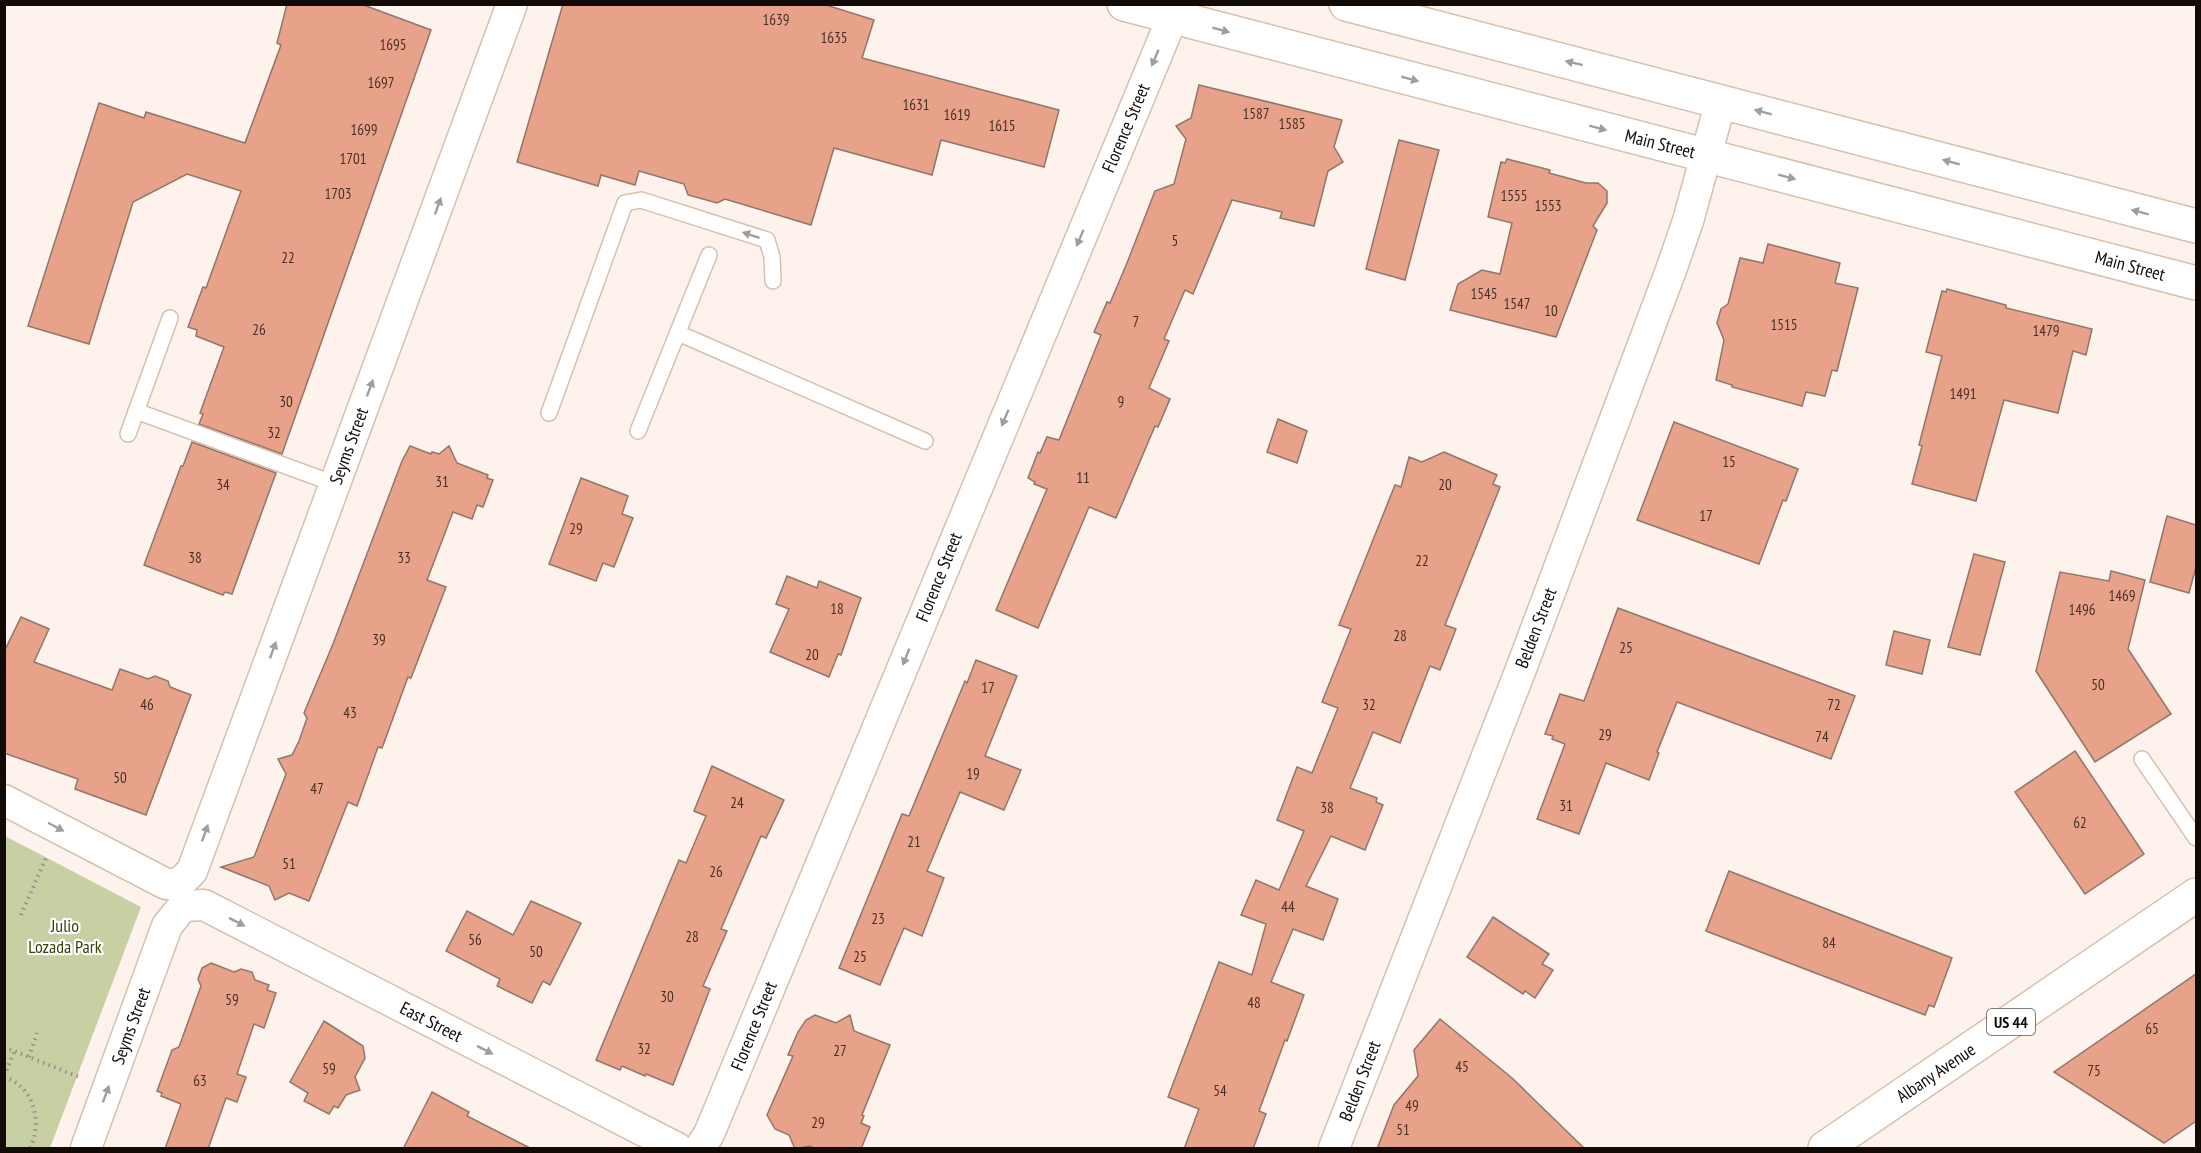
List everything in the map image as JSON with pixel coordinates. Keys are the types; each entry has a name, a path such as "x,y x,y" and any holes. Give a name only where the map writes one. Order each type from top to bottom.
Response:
{"main road":[{"name":"Main Street","path":"1124,4 1175,11 1706,156 2196,283"},
{"path":"1346,4 2196,226"},
{"name":"Albany Avenue","path":"1825,1149 2196,895"}],"street":[{"name":"Seyms Street","path":"86,1149 167,926 192,871 512,4"},
{"name":"Florence Street","path":"700,1149 709,1134 1175,11"},
{"name":"Belden Street","path":"1334,1149 1521,669 1655,314 1688,220 1721,101"},
{"name":"East Street","path":"4,800 166,884 181,895 677,1149"}],"lane":[{"path":"549,412 625,203 641,200 767,240 772,257 773,281"},
{"path":"638,431 709,255"},
{"path":"128,434 170,318"},
{"path":"678,333 925,441"},
{"path":"136,411 335,484"},
{"path":"2142,759 2196,838"}],"path":[{"path":"21,915 47,854"},
{"path":"29,1057 37,1034"},
{"path":"4,1047 81,1077"},
{"path":"14,1052 4,1076 25,1090 33,1106 37,1123 35,1139 30,1149"}],"green space":[{"name":"Julio Lozada Park","path":"5,836 141,907 50,1148 5,1148"}],"building":[{"path":"287,4 361,4 431,30 282,454 199,424 203,414 200,413 224,347 196,336 197,330 188,327 203,287 206,288 241,191 187,174 133,202 89,344 28,326 99,103 144,118 146,112 245,143 281,45 277,43"},
{"path":"563,4 823,4 874,20 862,58 1059,110 1044,167 941,140 932,175 834,148 811,225 725,199 717,203 688,195 684,184 639,171 635,185 601,175 598,186 517,162"},
{"path":"1199,85 1342,120 1334,147 1343,162 1328,171 1314,226 1280,218 1282,212 1232,200 1193,294 1185,290 1164,339 1169,341 1149,388 1170,399 1158,427 1155,426 1116,518 1089,507 1038,628 996,610 1047,489 1034,484 1035,482 1028,478 1038,452 1040,453 1047,437 1059,440 1101,335 1094,332 1107,302 1110,303 1155,191 1174,184 1186,139 1176,126 1191,118"},
{"path":"1399,140 1439,150 1405,280 1366,269"},
{"path":"1507,159 1550,170 1549,173 1586,183 1598,183 1607,191 1607,203 1593,226 1597,230 1556,337 1450,310 1458,284 1482,270 1500,274 1512,223 1488,217 1501,162 1505,163"},
{"path":"1768,244 1840,263 1835,283 1858,288 1837,371 1832,370 1825,396 1806,392 1802,406 1732,387 1732,385 1716,380 1724,340 1717,323 1721,309 1728,304 1740,258 1763,263"},
{"path":"1947,289 2006,305 2006,308 2092,329 2086,355 2073,351 2058,413 2004,400 1976,501 1912,484 1922,446 1919,445 1942,356 1926,352 1942,291 1946,292"},
{"path":"1278,419 1307,431 1297,463 1267,452"},
{"path":"1674,422 1798,469 1786,501 1783,500 1759,564 1637,520"},
{"path":"192,442 276,473 232,594 225,592 223,595 144,565"},
{"path":"410,446 431,454 432,452 439,454 449,446 457,463 488,475 487,478 493,480 483,507 477,505 472,519 453,512 427,580 446,587 411,678 408,677 382,748 378,747 357,806 348,802 309,901 289,893 275,900 269,886 221,867 254,857 286,774 278,759 292,755 299,741 307,718 304,713 333,644 402,461"},
{"path":"1444,452 1497,475 1493,484 1500,487 1445,625 1456,629 1440,670 1430,666 1400,743 1373,732 1350,788 1377,798 1376,802 1383,805 1365,850 1331,836 1306,886 1338,899 1323,940 1293,929 1271,982 1304,995 1259,1111 1266,1114 1253,1149 1184,1149 1199,1109 1168,1097 1219,962 1252,975 1266,924 1241,915 1256,880 1279,890 1304,831 1277,820 1297,767 1312,773 1338,708 1322,702 1351,629 1339,625 1395,485 1401,487 1409,457 1422,462"},
{"path":"581,478 628,496 622,514 633,518 614,567 603,563 596,581 549,564"},
{"path":"2167,516 2196,525 2196,567 2189,593 2150,582"},
{"path":"1974,554 2005,562 1980,655 1948,647"},
{"path":"2111,571 2145,580 2128,649 2171,714 2095,762 2036,671 2060,572 2109,581"},
{"path":"787,576 817,588 819,581 861,598 841,655 838,654 829,677 770,652 789,609 776,604"},
{"path":"1618,608 1855,696 1831,759 1677,702 1657,752 1659,753 1649,780 1606,763 1579,834 1537,819 1565,744 1545,734 1560,694 1584,701"},
{"path":"21,617 49,629 34,662 112,690 120,669 148,679 155,676 168,681 170,687 191,695 146,815 75,789 78,779 4,753 4,652"},
{"path":"1894,631 1930,640 1922,674 1886,665"},
{"path":"976,660 1017,676 985,756 1021,770 1004,810 960,792 927,871 944,878 922,936 904,928 880,985 839,968 902,814 909,816 965,681 967,683"},
{"path":"2075,751 2144,854 2085,894 2015,792"},
{"path":"712,766 784,800 766,838 761,836 721,929 727,931 703,986 710,989 673,1085 622,1066 620,1070 596,1060 679,860 686,863 706,816 694,811"},
{"path":"1729,871 1952,958 1934,1007 1929,1005 1925,1015 1706,931"},
{"path":"531,901 581,923 550,985 543,981 532,1003 497,986 500,979 446,951 467,911 513,935"},
{"path":"1493,917 1549,954 1542,964 1553,970 1535,998 1525,991 1523,994 1467,957"},
{"path":"211,963 234,972 241,969 252,972 255,980 269,985 267,990 276,993 264,1028 254,1024 237,1074 246,1077 237,1102 226,1098 208,1149 165,1149 181,1104 161,1096 162,1093 157,1091 172,1050 179,1047 201,986 198,979 202,968"},
{"path":"2196,974 2196,1121 2164,1143 2054,1072"},
{"path":"815,1015 836,1023 850,1015 854,1031 890,1045 862,1115 864,1116 861,1123 870,1127 861,1149 817,1149 809,1146 795,1149 789,1135 775,1129 767,1115 793,1056 788,1055 798,1032 806,1020"},
{"path":"1440,1019 1512,1078 1585,1149 1377,1149 1394,1105 1418,1076 1414,1050"},
{"path":"324,1021 363,1046 365,1058 355,1077 360,1090 346,1095 338,1108 334,1106 329,1114 304,1101 308,1093 290,1082"},
{"path":"432,1092 469,1112 467,1116 532,1149 403,1149"}]}
